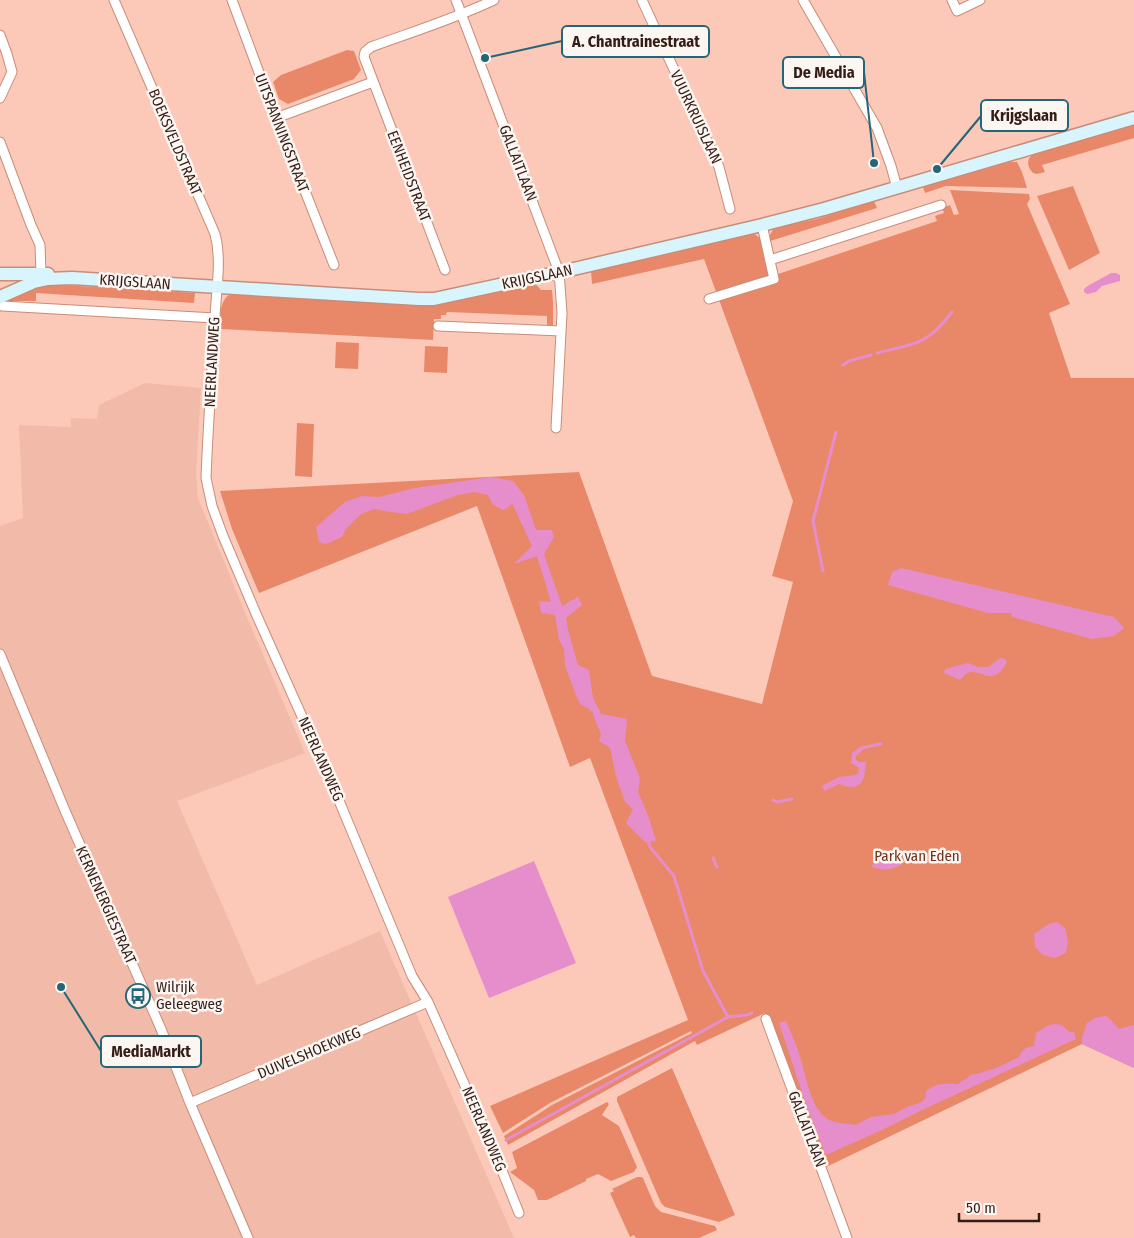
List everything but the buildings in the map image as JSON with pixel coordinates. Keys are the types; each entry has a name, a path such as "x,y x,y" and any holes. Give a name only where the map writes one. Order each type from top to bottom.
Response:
{"street":[{"name":"BOEKSVELDSTRAAT","path":"114,0 215,234 218,253 217,287"},
{"name":"UITSPANNINGSTRAAT","path":"232,0 334,265"},
{"name":"GALLAITLAAN","path":"456,0 550,246 558,272 562,308 562,331 556,428"},
{"path":"461,14 494,0"},
{"name":"VUURKRUISLAAN","path":"642,0 719,167 730,209"},
{"path":"803,0 877,128 897,188"},
{"path":"952,0 957,11 980,0"},
{"name":"EENHEIDSTRAAT","path":"445,270 364,57 365,52 371,47 461,14"},
{"path":"0,35 4,55 12,72 0,98"},
{"path":"276,118 373,82"},
{"name":"KRIJGSLAAN","path":"0,274 41,273 72,278 434,299 762,225 824,209 1134,118"},
{"path":"0,142 40,245 41,273"},
{"path":"770,260 941,205"},
{"path":"709,299 774,278 762,225"},
{"name":"KRIJGSLAAN","path":"1,302 34,282 72,278"},
{"name":"NEERLANDWEG","path":"217,287 206,478 212,506 246,590 330,779 412,976 428,1002 497,1158 519,1213"},
{"name":"KRIJGSLAAN","path":"1,302 215,318"},
{"path":"438,326 562,331"},
{"name":"KERNENERGIESTRAAT","path":"0,654 66,813 161,1029 190,1103 248,1238"},
{"name":"DUIVELSHOEKWEG","path":"190,1103 428,1002"},
{"name":"GALLAITLAAN","path":"766,1020 847,1238"}],"shaded area":[{"path":"1111,273 1120,275 1120,281 1102,286 1096,292 1087,294 1084,292 1084,289"},
{"path":"145,383 201,388 196,473 198,498 305,753 177,801 257,985 380,931 514,1238 0,1238 0,526 23,518 19,425 71,427 71,418 97,419 99,405"},
{"path":"491,477 513,481 524,495 536,530 552,530 554,537 544,554 562,606 578,597 582,605 566,618 578,665 589,670 593,698 601,714 627,719 625,741 640,778 638,792 656,841 645,842 626,823 633,809 625,802 616,776 610,748 599,741 601,734 594,714 588,708 581,705 577,698 565,666 564,649 559,640 555,615 541,613 539,601 551,602 537,556 514,564 532,546 512,503 503,510 493,505 488,495 474,492 458,495 407,514 374,509 361,514 346,529 342,537 326,544 319,542 316,527 345,502 362,496 379,497 415,488"},
{"path":"901,568 1114,617 1124,628 1114,636 1092,639 1012,617 1011,613 988,613 888,585 892,572"},
{"path":"1000,658 1005,659 1007,662 996,675 986,676 971,672 965,674 960,680 944,673 945,669 968,663 978,667 988,667"},
{"path":"881,742 883,745 864,749 856,756 856,760 859,762 866,762 863,779 859,785 851,787 839,784 824,791 822,786 839,777 858,774 859,768 851,763 852,753 860,747"},
{"path":"893,857 901,860 901,865 887,869 872,867 873,864 882,859"},
{"path":"534,861 576,963 489,998 448,897"},
{"path":"1057,922 1065,928 1068,942 1066,953 1055,958 1043,955 1035,947 1034,934 1049,924"},
{"path":"1108,1017 1119,1029 1134,1025 1134,1068 1082,1044 1087,1023 1095,1018"},
{"path":"786,1021 798,1050 812,1097 820,1112 826,1118 833,1121 856,1125 871,1117 894,1114 919,1103 926,1096 926,1091 935,1086 958,1084 971,1075 996,1068 1019,1057 1025,1049 1034,1046 1036,1033 1049,1025 1061,1025 1069,1032 1074,1032 1076,1039 826,1155 805,1101 779,1023"}],"green space":[{"path":"347,50 354,51 361,70 354,79 288,104 279,99 273,82 281,75"},
{"path":"1134,125 1134,138 1042,165 1045,172 1033,173 1029,168 1028,161 1033,154"},
{"path":"1009,162 1017,162 1027,188 946,186 925,193 923,187"},
{"path":"1073,186 1100,253 1069,270 1037,196"},
{"name":"Park van Eden","path":"950,190 1029,194 1030,199 1027,204 1070,304 1049,313 1071,378 1134,378 1134,1068 1082,1044 822,1169 765,1013 697,1045 695,1041 508,1145 504,1136 552,1105 692,1033 691,1031 550,1103 503,1133 490,1106 688,1020 590,758 570,767 477,506 259,593 232,529 220,491 579,472 652,676 762,704 793,582 772,576 793,501 704,259 592,284 591,271 753,233 760,238 769,275 778,274 937,221 935,216 944,213 942,208 950,205 954,215 959,214"},
{"path":"874,201 877,208 770,241 770,235 774,228 817,219"},
{"path":"534,282 541,290 552,290 553,325 547,325 547,316 447,312 446,315 441,315 441,319 434,319 433,340 220,329 223,302 235,292 434,305"},
{"path":"45,284 195,293 194,303 36,293 36,301 3,301"},
{"path":"336,342 359,343 358,369 335,368"},
{"path":"425,346 448,347 447,373 424,372"},
{"path":"297,423 314,424 312,477 295,476"},
{"path":"672,1068 735,1215 719,1222 665,1207 661,1203 617,1101 617,1097"},
{"path":"607,1102 609,1104 602,1115 619,1126 637,1167 634,1172 611,1181 598,1174 547,1200 538,1200 534,1190 510,1172 517,1168 512,1152"},
{"path":"637,1177 643,1178 655,1206 661,1212 715,1226 717,1230 699,1238 636,1238 634,1235 630,1237 610,1193 614,1191 612,1189"}],"waterway":[{"path":"877,353 924,339 939,327 952,312"},
{"path":"843,365 849,361 871,355"},
{"path":"823,571 813,521 836,432"},
{"path":"773,800 777,802 792,799"},
{"path":"648,840 650,847 674,876 703,971 728,1017"},
{"path":"713,858 717,867"},
{"path":"506,1140 728,1017 752,1013"}],"place":[{"name":"A. Chantrainestraat","path":"485,58"},
{"name":"De Media","path":"874,163"},
{"name":"Krijgslaan","path":"937,169"},
{"name":"MediaMarkt","path":"61,987"},
{"name":"Wilrijk Geleegweg","path":"138,996"}]}
